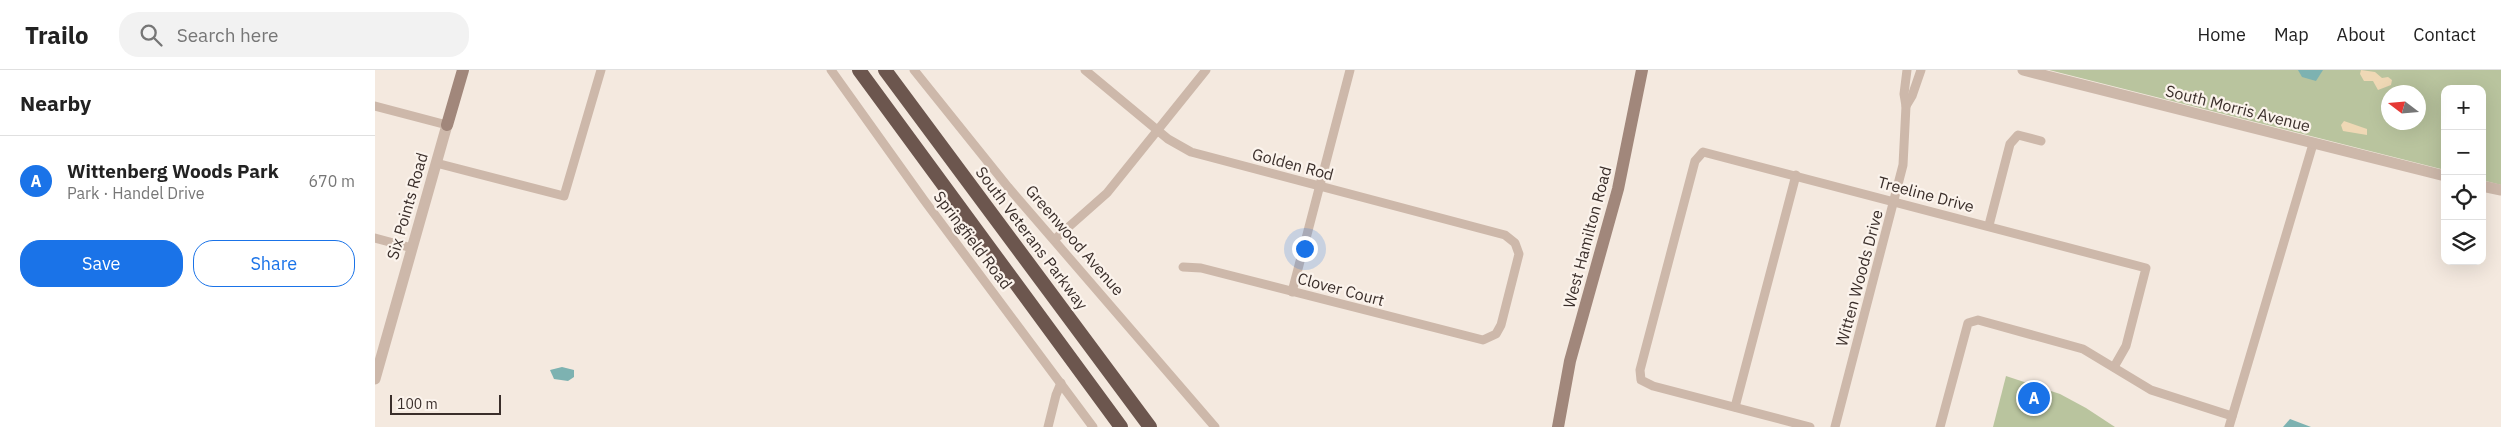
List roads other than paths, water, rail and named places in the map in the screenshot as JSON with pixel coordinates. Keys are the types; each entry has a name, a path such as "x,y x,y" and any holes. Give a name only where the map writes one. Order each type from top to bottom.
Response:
{"highway":[{"path":"859,70 1121,427"},
{"name":"South Veterans Parkway","path":"885,70 1150,427"}],"main road":[{"name":"Six Points Road","path":"447,124 463,70"},
{"name":"West Hamilton Road","path":"1558,427 1570,361 1618,189 1643,70"},
{"name":"West Hamilton Road","path":"1561,412 1563,427"}],"street":[{"path":"436,163 564,196 601,70"},
{"name":"Springfield Road","path":"831,70 918,192 1093,427"},
{"name":"Greenwood Avenue","path":"914,70 1003,180 1215,427"},
{"name":"Golden Rod","path":"1085,70 1175,144 1199,155 1505,235 1515,243 1519,257 1499,330 1490,338"},
{"path":"1055,239 1107,193 1206,70"},
{"path":"1292,292 1350,70"},
{"name":"Witten Woods Drive","path":"1835,427 1903,165 1906,106 1904,94 1907,70"},
{"name":"Witten Woods Drive","path":"1906,106 1912,96 1921,70"},
{"name":"South Morris Avenue","path":"2023,70 2441,175"},
{"path":"375,106 447,124"},
{"name":"Six Points Road","path":"375,379 447,124"},
{"path":"1989,226 2010,144 2018,136 2041,141"},
{"path":"2229,427 2313,144"},
{"name":"Treeline Drive","path":"1735,408 1646,384 1641,380 1640,370 1695,161 1699,154 1709,152 2146,268 2126,346 2114,367"},
{"path":"1796,175 1735,408 1810,427"},
{"path":"2486,187 2501,190"},
{"path":"375,238 412,248"},
{"name":"Clover Court","path":"1183,267 1201,268 1479,340 1490,338"},
{"path":"1940,427 1968,323 1978,320 2073,346 2091,353 2151,390 2232,416"},
{"path":"1048,427 1056,395 1061,384"}],"water":[{"path":"2298,70 2323,70 2316,81 2302,77"},
{"path":"562,367 574,370 574,377 568,381 554,379 550,370"},
{"path":"2290,419 2311,427 2283,427"}],"place":[{"name":"Wittenberg Woods Park","path":"2034,398"}]}
